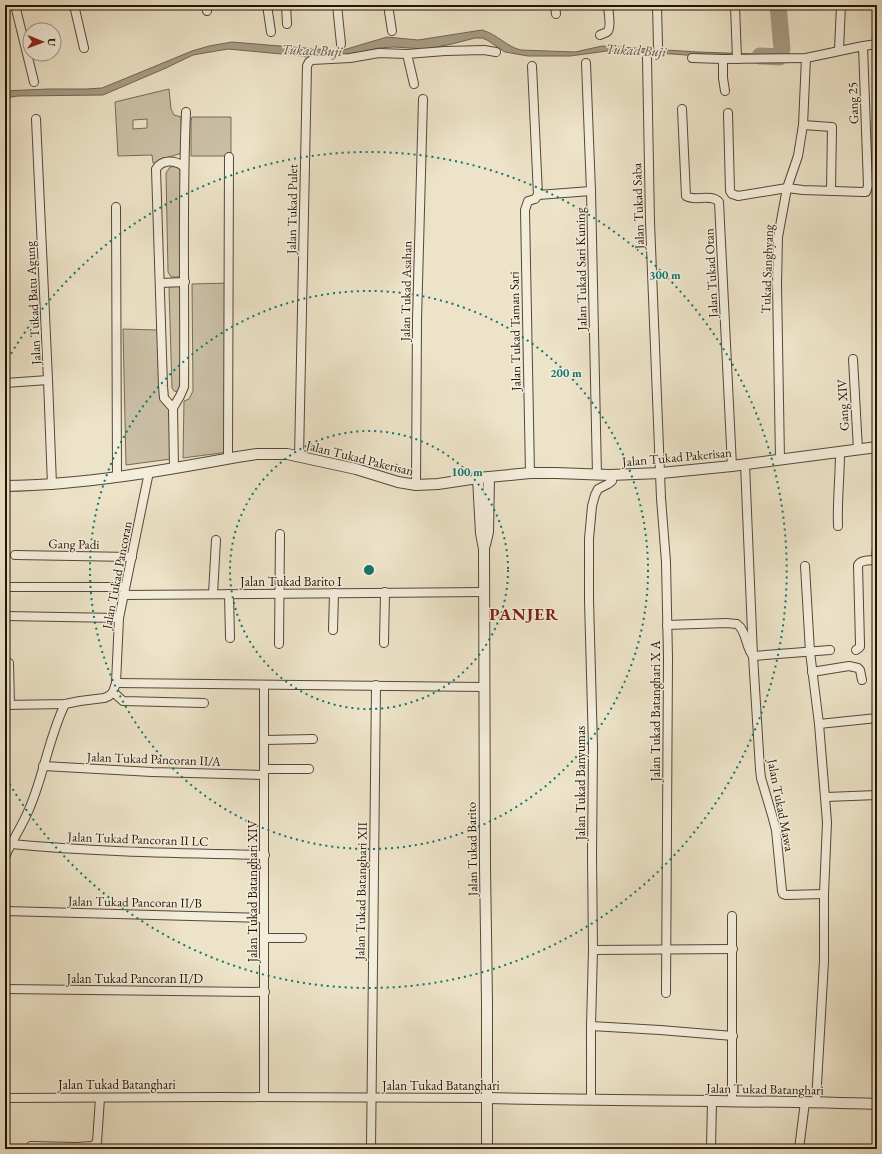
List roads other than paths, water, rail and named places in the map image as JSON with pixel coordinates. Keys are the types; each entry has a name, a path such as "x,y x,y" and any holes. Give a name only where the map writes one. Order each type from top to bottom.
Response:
{"street":[{"path":"16,5 34,82"},
{"path":"74,5 84,48"},
{"path":"267,5 271,32"},
{"path":"286,5 287,24"},
{"path":"337,5 341,44"},
{"path":"388,5 392,31"},
{"path":"556,5 556,14"},
{"path":"600,35 606,33 609,29 610,23 608,5"},
{"path":"657,5 658,46"},
{"path":"735,5 737,56"},
{"path":"839,50 841,5"},
{"path":"692,58 723,59 737,56 806,58 839,50 877,44"},
{"name":"Gang 25","path":"831,191 866,192 868,186 863,46"},
{"name":"Jalan Tukad Pulet","path":"299,456 307,66 312,60 350,58 379,54 484,50 496,52"},
{"path":"407,54 414,84"},
{"name":"Jalan Tukad Saba","path":"647,58 650,222 661,473"},
{"name":"Tukad Sanghyang","path":"780,460 777,284 778,237 787,188 798,156 803,125 806,58"},
{"path":"723,59 725,91"},
{"name":"Jalan Tukad Sari Kuning","path":"586,63 591,191 597,475"},
{"path":"532,66 538,195 591,191"},
{"name":"Jalan Tukad Asahan","path":"416,485 417,320 423,99"},
{"name":"Jalan Tukad Otan","path":"682,109 686,196 690,199 712,198 717,199 719,202 732,466"},
{"path":"174,467 173,408 184,387 185,282 183,166 186,112"},
{"path":"728,113 730,191 732,194 738,196 787,188 831,191 832,127 803,125"},
{"name":"Jalan Tukad Batu Agung","path":"36,119 52,485"},
{"path":"228,458 229,157"},
{"path":"173,408 164,398 163,386 156,169 158,165 169,161 179,163 183,166"},
{"name":"Jalan Tukad Taman Sari","path":"530,473 525,210 528,201 535,199 538,195"},
{"path":"116,207 117,476"},
{"path":"160,283 185,282"},
{"name":"Gang XIV","path":"853,359 858,450"},
{"path":"5,384 48,380"},
{"name":"Jalan Tukad Pakerisan","path":"5,486 52,485 117,476 149,476 174,467 257,454 287,454 299,456 356,469 398,482 416,485 438,484 478,478 530,473 613,475 661,473 732,466 877,447"},
{"path":"838,526 840,452"},
{"name":"Jalan Tukad Mawa","path":"745,464 753,656 762,784 776,830 782,891 786,895 824,894"},
{"name":"Jalan Tukad Batanghari X A","path":"661,473 667,625 666,992"},
{"name":"Jalan Tukad Banyumas","path":"591,1100 593,747 589,600 590,539 592,506 595,495 598,489 608,484 612,480 613,475"},
{"name":"Jalan Tukad Pancoran","path":"112,692 116,683 119,618 149,476"},
{"name":"Jalan Tukad Barito","path":"478,478 481,533 484,549 487,1149"},
{"name":"Jalan Tukad Barito","path":"484,549 488,532 489,478"},
{"path":"279,644 280,534"},
{"path":"213,594 216,540"},
{"path":"856,650 860,647 858,565 861,561 877,560 877,547"},
{"name":"Gang Padi","path":"15,555 132,557"},
{"path":"799,1149 810,1102 824,961 824,894 827,822 820,724 810,652 805,566"},
{"name":"Jalan Tukad Barito I","path":"5,588 213,594 484,592"},
{"path":"384,643 385,592"},
{"path":"333,630 334,593"},
{"path":"229,594 230,638"},
{"path":"5,616 119,618"},
{"path":"667,625 737,624 740,627 748,648 753,656 830,650"},
{"path":"9,663 7,705 64,704 104,698 109,696 112,692 123,701 204,703"},
{"path":"812,672 854,666 860,670 862,680"},
{"path":"116,683 264,686 484,687"},
{"name":"Jalan Tukad Batanghari XIV","path":"264,686 264,1097"},
{"name":"Jalan Tukad Batanghari XII","path":"371,1149 376,686"},
{"path":"5,857 30,808 56,724 64,704"},
{"path":"820,724 877,718"},
{"path":"265,740 313,739"},
{"name":"Jalan Tukad Pancoran II/A","path":"43,766 152,772 264,772 309,769"},
{"path":"826,797 877,795"},
{"name":"Jalan Tukad Pancoran II LC","path":"11,844 77,850 265,855"},
{"name":"Jalan Tukad Pancoran II/B","path":"5,911 264,918"},
{"path":"732,916 732,1101"},
{"path":"264,938 302,938"},
{"path":"593,950 733,949"},
{"name":"Jalan Tukad Pancoran II/D","path":"5,989 265,992"},
{"path":"591,1026 733,1036"},
{"name":"Jalan Tukad Batanghari","path":"5,1098 371,1097 877,1104"},
{"path":"31,1146 88,1147 95,1145 97,1142 100,1098"},
{"path":"711,1149 712,1102"}],"water":[{"path":"482,30 521,50 575,52 602,46 698,52 785,55 715,57 607,51 570,56 528,56 505,52 482,38 475,38 426,49 394,47 378,48 350,55 314,57 228,49 193,55 103,95 18,96 5,98 5,91 102,88 192,51 232,42 340,51 387,37 418,40"}],"waterway":[{"name":"Tukad Buji","path":"760,56 779,57 782,49 778,5"}],"district":[{"name":"PANJER","path":"524,614"}]}
